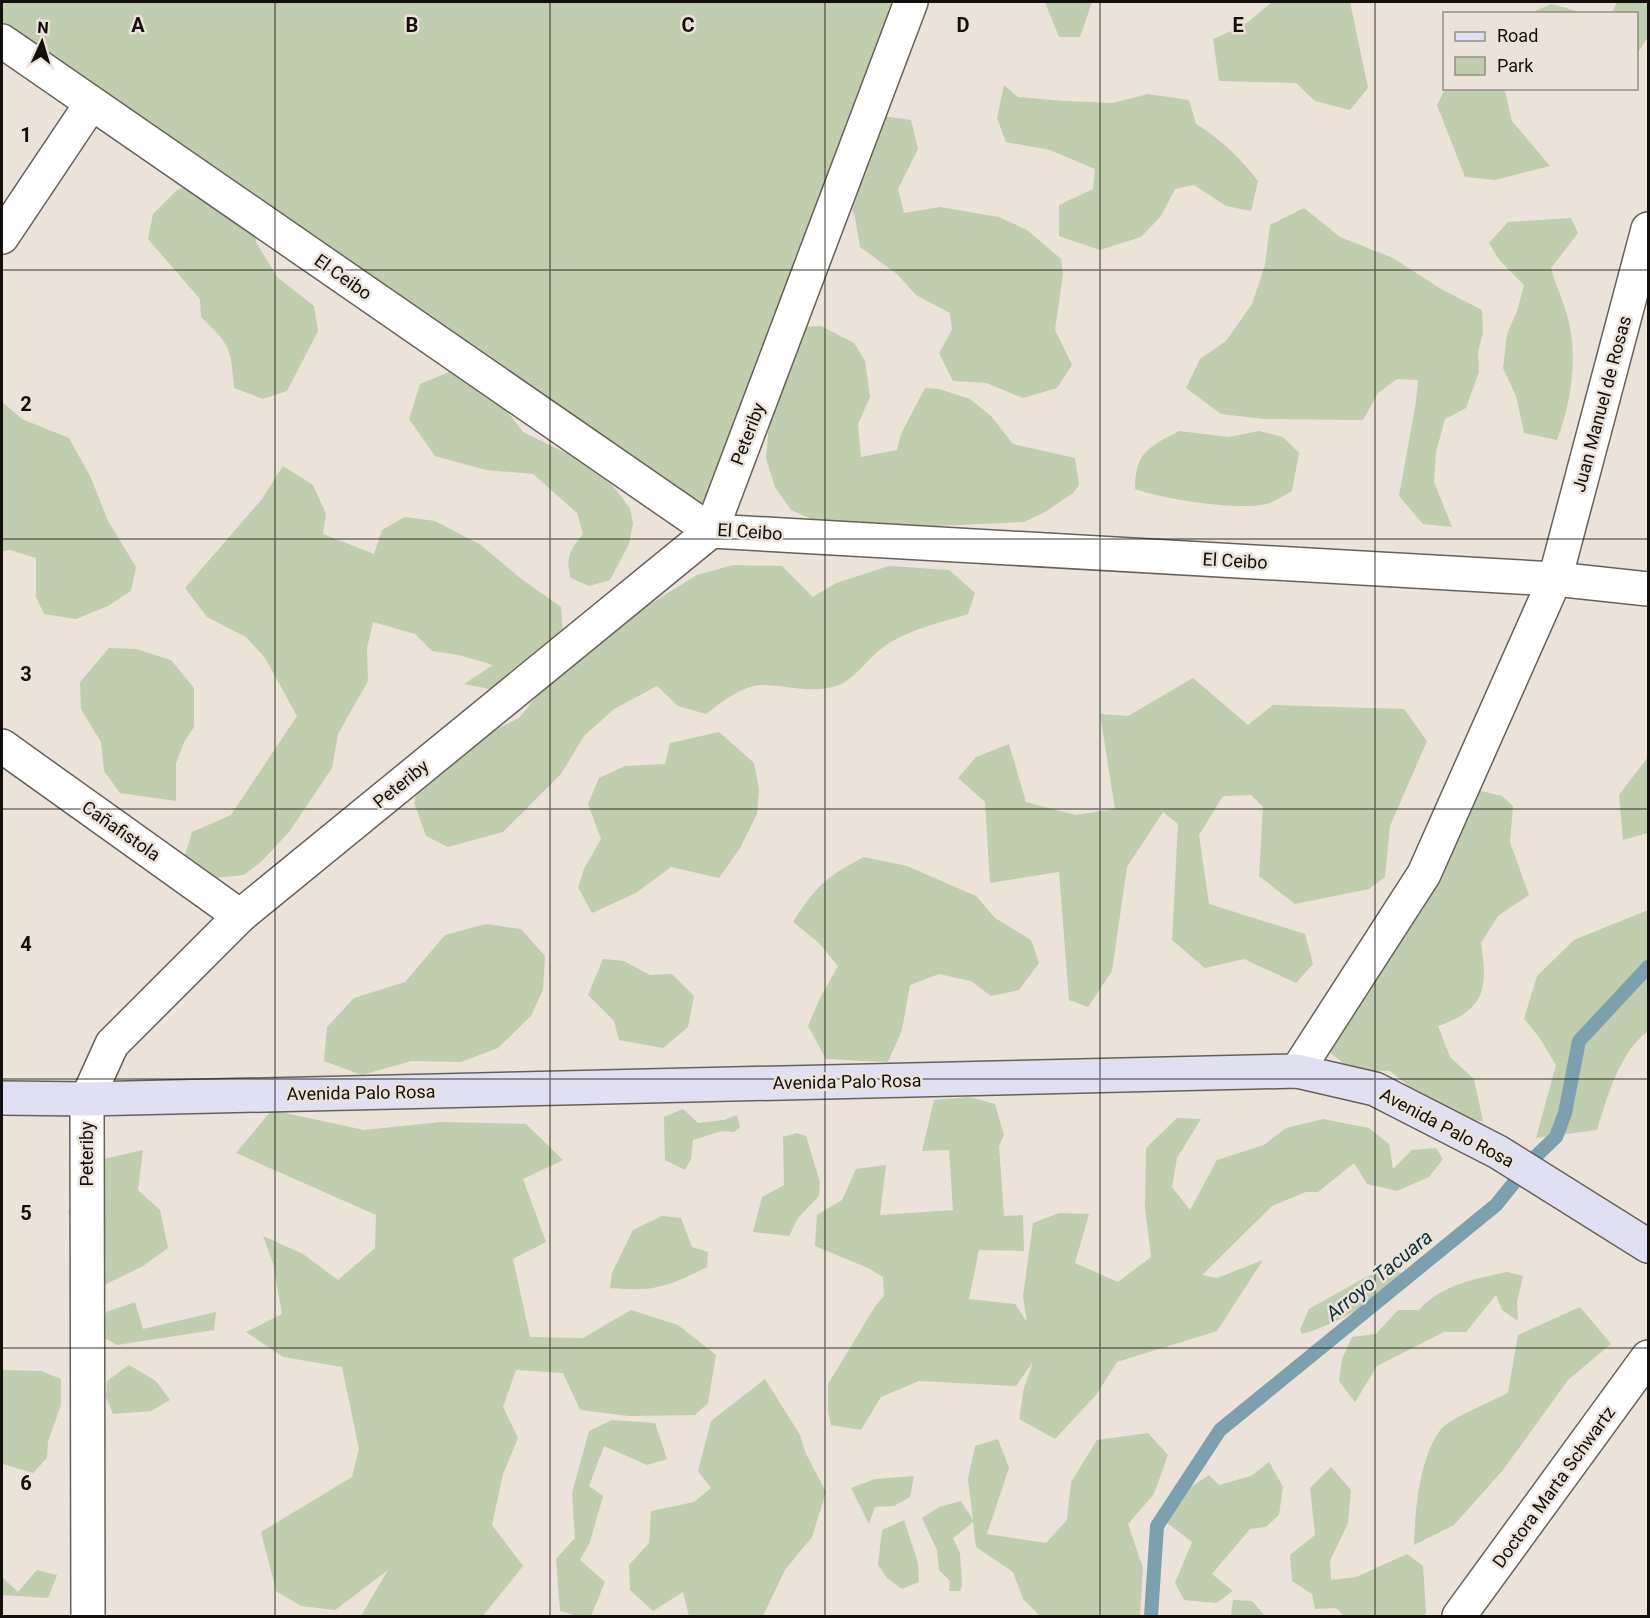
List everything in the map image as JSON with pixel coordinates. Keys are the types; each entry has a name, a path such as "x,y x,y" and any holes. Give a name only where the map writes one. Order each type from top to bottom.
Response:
{"main road":[{"name":"Avenida Palo Rosa","path":"2,1098 87,1099 1298,1071 1376,1089 1498,1152 1648,1246"}],"street":[{"name":"Peteriby","path":"88,1617 87,1099 112,1044 240,916 711,531 911,2"},
{"name":"El Ceibo","path":"2,41 711,531 1555,579 1648,589"},
{"path":"2,237 91,104"},
{"name":"Juan Manuel de Rosas","path":"1298,1071 1424,874 1555,579 1648,229"},
{"name":"Cañafistola","path":"2,746 240,916"},
{"name":"Doctora Marta Schwartz","path":"1459,1617 1648,1357"}],"green space":[{"path":"2,2 911,2 869,114 911,120 918,149 898,189 904,213 940,207 999,217 1027,230 1061,259 1063,274 1055,330 1072,365 1057,388 1023,398 986,383 953,381 939,353 952,330 950,313 916,295 897,274 860,247 855,217 843,184 799,327 821,326 854,343 865,361 870,397 858,424 861,457 897,450 901,434 925,388 939,389 970,399 991,416 1013,444 1075,458 1079,485 1073,493 1045,512 1024,522 938,526 905,534 825,525 791,510 775,487 766,458 772,392 711,531 256,218 256,242 277,277 314,306 318,331 287,391 263,399 234,388 230,355 218,334 201,317 200,299 148,239 153,214 177,190 200,180 2,41"},
{"path":"1045,2 1092,2 1080,37 1059,37"},
{"path":"1272,2 1350,2 1368,88 1350,110 1315,101 1296,83 1219,81 1213,39 1243,26"},
{"path":"1617,2 1648,2 1648,37 1638,52 1638,12 1612,12"},
{"path":"1551,4 1580,12 1533,12"},
{"path":"1004,85 1018,97 1065,101 1113,103 1148,94 1189,100 1196,124 1230,150 1258,181 1251,211 1226,206 1194,185 1175,189 1161,216 1141,237 1100,250 1059,236 1059,205 1093,189 1095,169 1050,150 1006,142 997,118"},
{"path":"1444,90 1506,90 1512,121 1550,166 1495,180 1465,177 1437,105"},
{"path":"1304,208 1340,237 1393,258 1441,289 1482,310 1483,333 1478,351 1479,372 1466,408 1445,419 1436,452 1434,482 1452,527 1423,524 1399,496 1418,380 1397,379 1378,393 1363,420 1263,419 1221,414 1186,388 1200,359 1226,341 1252,304 1265,265 1270,225"},
{"path":"1571,218 1578,233 1551,268 1570,328 1573,360 1567,409 1557,440 1524,433 1516,396 1503,368 1507,334 1517,311 1524,285 1500,261 1489,243 1508,222"},
{"path":"449,372 495,395 523,432 574,457 612,485 630,508 633,523 629,544 610,580 589,586 571,578 570,554 583,534 577,513 533,474 486,470 435,456 409,419 420,384"},
{"path":"2,402 22,419 69,438 91,478 108,521 136,567 131,591 108,606 76,619 44,614 36,597 36,558 10,550 2,551"},
{"path":"1179,431 1229,437 1259,431 1283,437 1299,453 1292,491 1266,504 1238,506 1181,500 1135,489 1138,467 1146,452"},
{"path":"283,466 313,485 326,514 323,534 374,554 382,530 405,517 435,521 481,545 520,578 561,607 563,635 494,690 464,684 493,665 459,655 432,651 415,634 373,622 367,648 368,681 338,734 332,768 289,832 261,862 244,875 214,878 181,869 192,832 231,815 297,716 265,658 246,637 207,617 185,588 262,499"},
{"path":"733,565 782,566 813,597 836,583 889,566 949,570 975,593 968,614 902,636 891,642 849,679 836,686 818,689 754,686 732,695 706,714 678,706 657,686 614,709 584,736 561,774 503,832 448,847 426,836 414,803 426,765 519,718 574,651 697,575"},
{"path":"109,648 136,649 171,660 194,688 194,727 184,742 176,763 176,801 120,793 104,771 101,742 81,709 80,682"},
{"path":"1193,678 1248,725 1273,705 1404,709 1427,741 1390,826 1385,877 1369,889 1295,904 1259,876 1263,807 1251,795 1223,796 1199,835 1209,904 1305,934 1313,964 1296,983 1244,959 1205,968 1172,940 1178,824 1163,812 1127,867 1112,971 1088,1007 1069,1000 1059,872 990,883 985,802 958,778 976,757 1009,744 1026,802 1075,815 1115,809 1100,714 1128,716"},
{"path":"719,732 754,763 759,789 757,814 740,848 719,878 671,867 636,893 592,913 578,887 584,869 601,839 588,804 599,778 625,766 665,764 670,743"},
{"path":"1648,757 1648,833 1623,840 1619,795"},
{"path":"1481,791 1502,796 1513,806 1510,842 1529,895 1498,916 1481,943 1483,985 1474,1005 1454,1020 1438,1026 1450,1057 1474,1079 1483,1121 1450,1119 1390,1071 1351,1070 1318,1042 1317,1007 1343,971 1444,812"},
{"path":"864,857 907,866 976,896 995,918 1031,940 1039,963 1019,990 991,996 971,981 939,974 910,985 902,1030 888,1062 826,1059 808,1026 838,966 819,943 793,922 823,883 840,870"},
{"path":"1648,910 1648,1031 1629,1051 1622,1063 1610,1089 1597,1130 1536,1138 1556,1065 1539,1037 1524,1019 1537,976 1574,940"},
{"path":"486,924 521,929 545,956 543,990 531,1016 498,1048 461,1062 411,1061 362,1075 324,1061 327,1027 354,998 405,982 445,935"},
{"path":"603,959 624,961 650,975 672,974 694,996 688,1027 663,1048 619,1040 614,1021 588,995"},
{"path":"970,1097 995,1104 1004,1135 999,1146 1004,1216 1023,1215 1024,1251 979,1250 969,1299 1015,1304 1027,1322 1023,1296 1033,1223 1059,1213 1089,1214 1075,1263 1118,1282 1151,1257 1145,1208 1146,1148 1177,1118 1201,1119 1177,1158 1172,1187 1190,1210 1217,1160 1264,1145 1286,1128 1323,1119 1369,1128 1389,1144 1393,1169 1412,1150 1436,1148 1443,1159 1429,1177 1397,1191 1367,1184 1354,1163 1318,1192 1306,1192 1272,1206 1202,1275 1217,1278 1263,1260 1217,1331 1117,1362 1096,1395 1055,1439 1019,1419 1024,1388 1033,1362 1016,1386 919,1381 881,1397 861,1430 831,1425 828,1411 828,1384 876,1305 884,1296 883,1277 868,1268 815,1246 817,1215 842,1200 856,1169 886,1165 880,1215 953,1210 949,1150 922,1151 934,1100"},
{"path":"683,1109 698,1123 724,1120 737,1115 740,1127 734,1132 721,1131 693,1140 691,1159 685,1170 665,1160 664,1117"},
{"path":"272,1110 364,1130 441,1122 526,1124 563,1160 523,1179 546,1242 513,1259 530,1337 583,1338 631,1310 678,1325 716,1355 708,1403 695,1415 629,1416 580,1410 563,1373 516,1370 503,1407 518,1438 503,1474 492,1525 523,1566 483,1616 361,1616 388,1570 335,1610 301,1606 276,1591 261,1532 352,1477 359,1449 342,1367 283,1357 246,1332 282,1314 273,1263 263,1236 303,1254 338,1280 375,1248 376,1215 236,1153"},
{"path":"797,1133 806,1136 820,1182 819,1196 798,1218 789,1236 753,1232 762,1197 784,1185 783,1137"},
{"path":"143,1150 138,1190 160,1210 168,1248 143,1266 106,1284 87,1265 100,1234 68,1212 87,1163"},
{"path":"662,1216 681,1218 692,1247 708,1252 707,1267 660,1286 638,1289 610,1288 612,1273 633,1230"},
{"path":"1391,1269 1403,1274 1381,1293 1343,1317 1302,1334 1300,1330 1309,1309 1366,1277"},
{"path":"1507,1272 1523,1276 1517,1302 1518,1321 1502,1310 1496,1295 1466,1332 1444,1332 1377,1366 1355,1402 1339,1381 1342,1359 1352,1337 1376,1334 1398,1310 1419,1310 1428,1301 1449,1288 1471,1280"},
{"path":"135,1302 143,1329 216,1312 214,1330 117,1345 103,1337 106,1312"},
{"path":"1580,1307 1611,1344 1568,1380 1503,1470 1454,1525 1414,1545 1417,1500 1423,1468 1434,1440 1442,1428 1508,1393 1518,1335"},
{"path":"129,1365 156,1381 170,1400 151,1411 113,1414 106,1397 107,1381"},
{"path":"2,1370 41,1371 61,1379 61,1405 48,1441 47,1458 33,1473 3,1464"},
{"path":"765,1379 800,1435 806,1454 826,1492 812,1537 785,1570 763,1616 689,1616 683,1592 653,1611 630,1590 629,1565 649,1543 651,1511 694,1502 711,1488 698,1471 711,1421"},
{"path":"612,1420 655,1423 667,1459 647,1465 604,1446 589,1486 603,1496 590,1542 580,1560 605,1582 591,1616 577,1616 560,1611 556,1559 575,1538 572,1493 589,1431"},
{"path":"1148,1433 1168,1455 1154,1494 1128,1524 1143,1568 1140,1616 1040,1616 1023,1599 1013,1572 976,1547 973,1522 953,1538 960,1553 962,1586 960,1591 949,1591 950,1581 939,1570 937,1550 922,1518 939,1507 961,1501 973,1520 968,1479 975,1446 998,1439 1009,1468 987,1534 1046,1543 1067,1520 1071,1482 1097,1440"},
{"path":"1269,1462 1283,1487 1279,1515 1266,1527 1250,1529 1212,1574 1233,1591 1216,1603 1184,1600 1175,1583 1192,1542 1166,1522 1176,1497 1209,1475 1219,1485 1251,1476"},
{"path":"1331,1467 1351,1490 1348,1523 1330,1561 1331,1580 1356,1577 1407,1554 1423,1566 1426,1613 1423,1616 1344,1616 1336,1608 1315,1609 1312,1594 1292,1581 1290,1555 1315,1535 1310,1488"},
{"path":"914,1476 910,1497 894,1506 875,1507 869,1524 851,1488 875,1479"},
{"path":"904,1520 918,1563 919,1582 902,1589 887,1578 878,1565 882,1530"},
{"path":"37,1570 57,1575 48,1598 2,1595 2,1577 18,1592"},
{"path":"1233,1600 1252,1601 1265,1616 1231,1616"}],"waterway":[{"name":"Arroyo Tacuara","path":"1151,1616 1157,1526 1220,1430 1496,1205 1534,1158 1556,1137 1565,1113 1579,1041 1648,967"}]}
